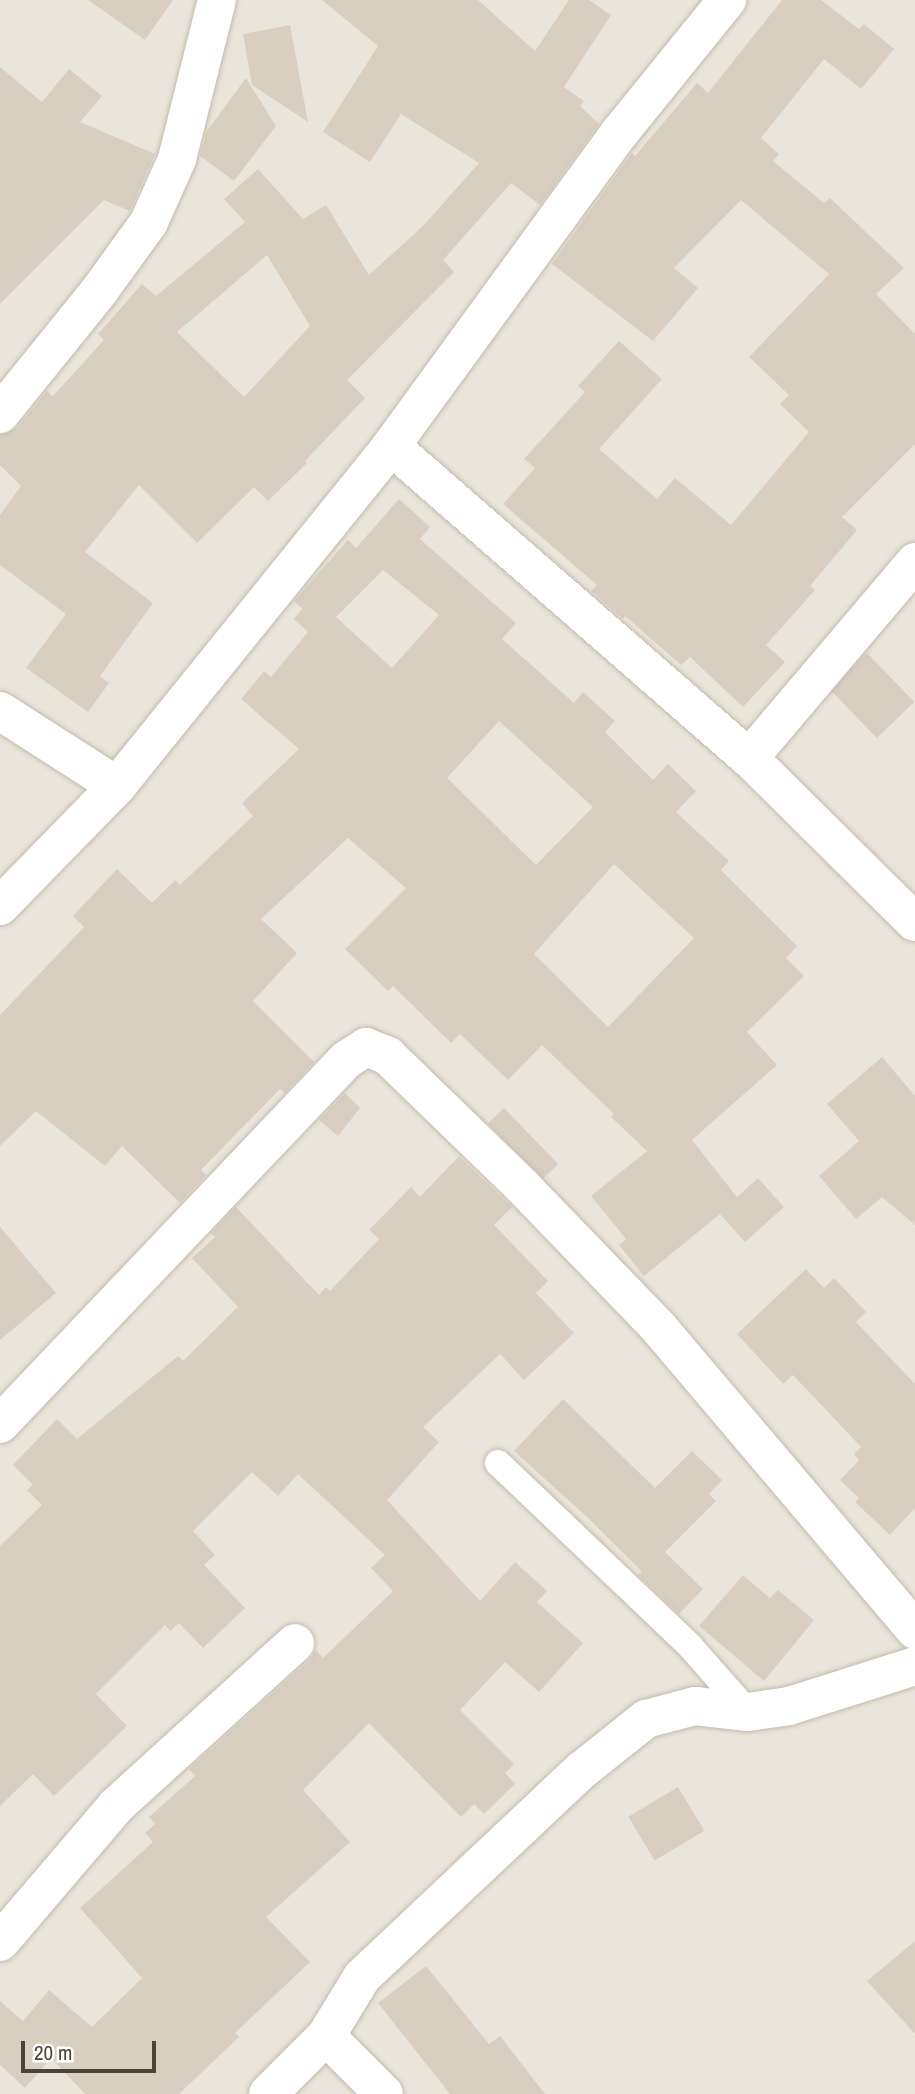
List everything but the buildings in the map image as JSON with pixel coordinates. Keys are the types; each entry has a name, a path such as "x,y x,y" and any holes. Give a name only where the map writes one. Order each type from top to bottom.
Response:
{"street":[{"path":"0,414 100,290 149,222 177,159 217,0"},
{"path":"0,905 117,786 391,446 621,131 727,0"},
{"path":"391,446 749,758 915,922"},
{"path":"749,758 915,562"},
{"path":"0,711 117,786"},
{"path":"0,1424 346,1059 366,1047 388,1056 523,1187 659,1328 915,1630"},
{"path":"0,1942 116,1807 295,1643"},
{"path":"268,2094 326,2036 362,1977 582,1770 646,1719 695,1706 748,1712 789,1706 915,1666"},
{"path":"326,2036 384,2094"}],"lane":[{"path":"498,1463 690,1646 748,1712"}],"shaded area":[{"path":"0,0 915,0 915,2094 0,2094"}]}
